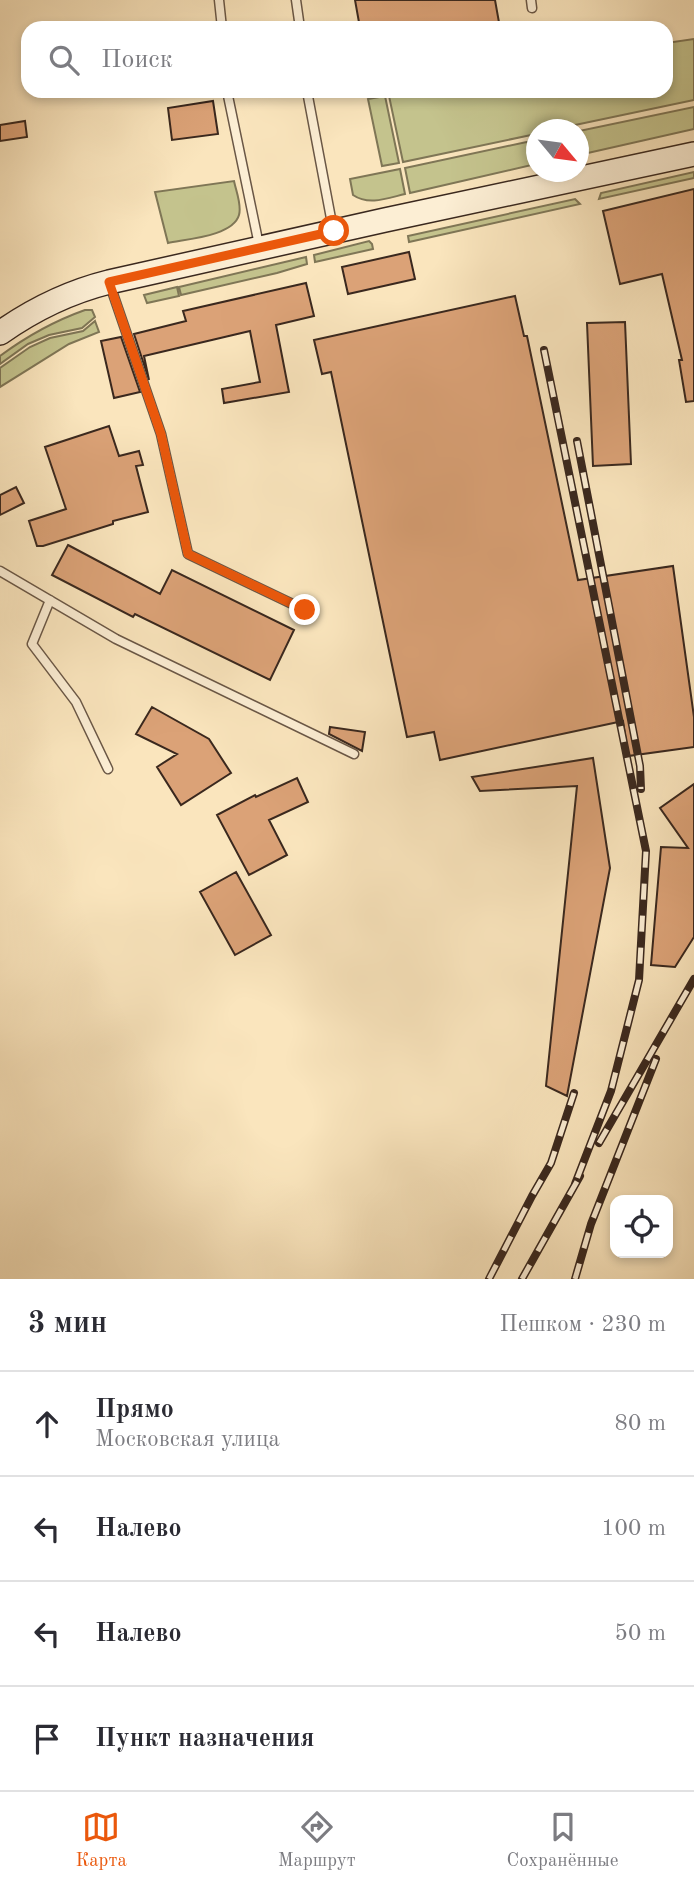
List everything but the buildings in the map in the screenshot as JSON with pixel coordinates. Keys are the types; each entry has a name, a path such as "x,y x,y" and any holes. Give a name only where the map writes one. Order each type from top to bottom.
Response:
{"main road":[{"path":"0,333 65,295 109,282 694,154"}],"lane":[{"path":"219,0 221,21"},
{"path":"296,0 299,21"},
{"path":"229,98 260,248"},
{"path":"308,98 334,231"},
{"path":"109,282 161,434 188,554 305,610"},
{"path":"0,571 116,639 354,754"},
{"path":"50,600 32,644 76,702 108,769"}],"shaded area":[{"path":"694,39 694,100 589,122 589,119 526,119 526,136 403,162 389,98 673,98 673,42"},
{"path":"385,98 399,163 382,166 368,99"},
{"path":"694,107 694,129 589,153 589,129"},
{"path":"526,142 526,166 410,193 405,168"},
{"path":"400,169 405,194 372,201 353,195 350,179"},
{"path":"694,172 694,178 599,199 601,193"},
{"path":"234,181 240,207 235,222 219,232 168,243 155,192"},
{"path":"575,199 580,204 409,242 408,236"},
{"path":"369,241 373,249 315,262 314,255"},
{"path":"306,257 307,264 181,295 179,287"},
{"path":"177,287 179,296 147,303 144,295"},
{"path":"85,310 92,310 95,317 82,328 49,335 28,344 0,364 0,356 20,342"},
{"path":"95,321 99,332 69,344 0,387 0,368 30,347 50,338 83,331"}],"railway":[{"path":"544,350 646,851 639,980 611,1091 575,1184"},
{"path":"577,441 640,766 641,789"},
{"path":"599,1143 694,979"},
{"path":"575,1279 591,1224 656,1059"},
{"path":"489,1279 551,1163 574,1093"},
{"path":"522,1279 580,1176"}],"route":[{"path":"305,610 188,554 161,434 109,282 334,231"}]}
